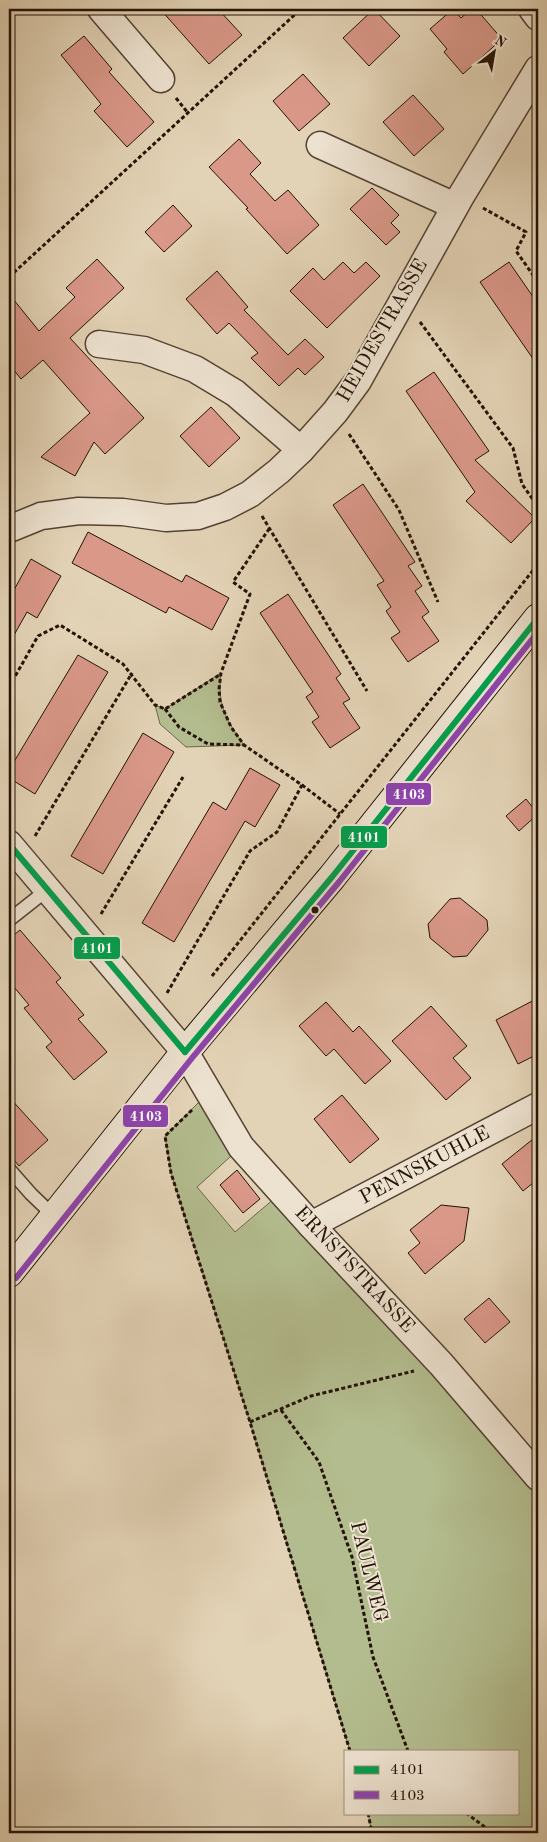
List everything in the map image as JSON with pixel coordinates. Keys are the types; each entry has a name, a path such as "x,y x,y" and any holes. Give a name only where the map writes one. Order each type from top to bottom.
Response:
{"main road":[{"path":"9,1274 185,1052 332,877 538,618"}],"street":[{"path":"101,9 161,79"},
{"path":"532,9 538,17"},
{"name":"HEIDESTRASSE","path":"9,529 41,516 79,511 123,512 166,518 198,516 225,507 250,494 279,471 335,412 358,381 458,201 538,69"},
{"path":"320,144 458,201"},
{"path":"99,344 144,350 195,369 235,393 301,450"},
{"name":"ERNSTSTRASSE","path":"15,852 185,1052 241,1146 311,1225 441,1364 538,1477"},
{"name":"PENNSKUHLE","path":"311,1225 538,1106"}],"lane":[{"path":"9,920 47,890"},
{"path":"9,1169 55,1218"}],"path":[{"path":"9,277 301,9"},
{"path":"458,201 526,232 516,251 538,282"},
{"path":"403,299 513,448 522,484 538,507"},
{"path":"335,412 399,510 438,602"},
{"path":"250,494 269,530 367,691"},
{"path":"269,530 233,582 250,594 221,673 220,702 231,727 244,746 302,785 340,814"},
{"path":"211,977 538,564"},
{"path":"9,687 38,636 60,625 123,664 132,673 155,705 165,709 179,727 208,744 244,746"},
{"path":"15,852 132,673"},
{"path":"165,709 221,673"},
{"path":"88,937 183,777"},
{"path":"154,1016 250,851 277,832 302,785"},
{"path":"209,1092 165,1136 172,1173 350,1750"},
{"path":"250,1422 311,1396 441,1364"},
{"name":"PAULWEG","path":"281,1410 319,1462 352,1557 373,1657 408,1750"},
{"path":"368,1814 372,1833"},
{"path":"467,1814 493,1833"}],"green space":[{"path":"221,673 220,694 224,712 244,745 186,747 160,724 155,705 165,709"},
{"path":"209,1092 241,1147 197,1187 235,1232 282,1192 538,1477 538,1833 372,1833 368,1814 520,1814 520,1750 350,1750 250,1422 171,1173 165,1136"}],"building":[{"path":"160,9 218,9 242,35 209,64"},
{"path":"374,9 400,36 369,66 343,38"},
{"path":"453,9 461,18 471,9 476,9 502,39 463,74 444,52 447,49 430,29"},
{"path":"84,36 112,69 109,72 154,122 127,147 94,111 101,104 61,55"},
{"path":"303,74 330,104 299,131 273,101"},
{"path":"413,95 444,129 414,156 383,122"},
{"path":"239,139 261,163 250,174 275,201 288,190 319,225 287,254 246,209 248,208 209,167"},
{"path":"372,188 399,215 391,223 400,232 386,245 350,209"},
{"path":"173,205 192,226 164,252 145,232"},
{"path":"97,259 124,288 70,338 144,418 105,454 94,442 75,476 41,457 90,413 43,360 21,379 9,364 9,294 39,331 75,297 66,288"},
{"path":"343,262 354,273 366,262 380,276 327,328 290,291 313,268 324,280"},
{"path":"509,262 538,304 538,366 480,282"},
{"path":"217,271 248,307 244,310 288,355 305,339 324,357 305,375 298,368 279,386 251,358 258,353 229,323 217,334 186,299"},
{"path":"434,372 489,451 475,460 535,518 511,543 466,501 475,492 406,391"},
{"path":"211,407 240,438 209,467 180,436"},
{"path":"363,484 415,562 408,566 422,586 415,591 429,612 422,617 439,641 408,662 391,638 400,632 386,611 391,607 377,585 384,581 333,505"},
{"path":"88,532 182,582 186,575 229,598 212,630 169,607 166,613 72,563"},
{"path":"31,559 61,576 37,618 27,612 9,644 9,599"},
{"path":"288,594 341,674 336,678 350,699 343,703 360,728 330,748 312,722 319,717 306,697 313,692 260,613"},
{"path":"78,655 108,672 35,794 9,778 9,770"},
{"path":"143,733 174,752 103,874 71,856"},
{"path":"250,768 280,785 255,827 245,821 174,942 142,923 213,802 226,810"},
{"path":"526,799 538,814 519,831 506,816"},
{"path":"460,898 487,920 488,930 467,956 453,957 430,938 428,924 450,899"},
{"path":"20,930 61,978 56,982 84,1015 78,1019 107,1052 74,1080 46,1047 52,1042 24,1008 29,1005 9,981 9,939"},
{"path":"538,998 538,1054 518,1064 496,1020"},
{"path":"326,1002 353,1032 359,1026 391,1061 365,1084 334,1049 326,1056 299,1026"},
{"path":"431,1006 467,1046 453,1058 471,1078 446,1100 392,1041"},
{"path":"342,1095 379,1139 350,1163 314,1119"},
{"path":"9,1097 48,1140 19,1166 9,1154"},
{"path":"538,1135 538,1179 523,1191 502,1164"},
{"path":"237,1170 260,1199 243,1213 220,1185"},
{"path":"441,1205 469,1208 464,1241 425,1274 408,1253 420,1243 410,1230"},
{"path":"489,1298 510,1322 485,1343 464,1319"}],"transit line":[{"name":"4101","path":"185,1052 332,877 538,618"},
{"name":"4103","path":"16,1278 192,1058 339,882 538,632"},
{"name":"4101","path":"9,844 185,1052"}]}
